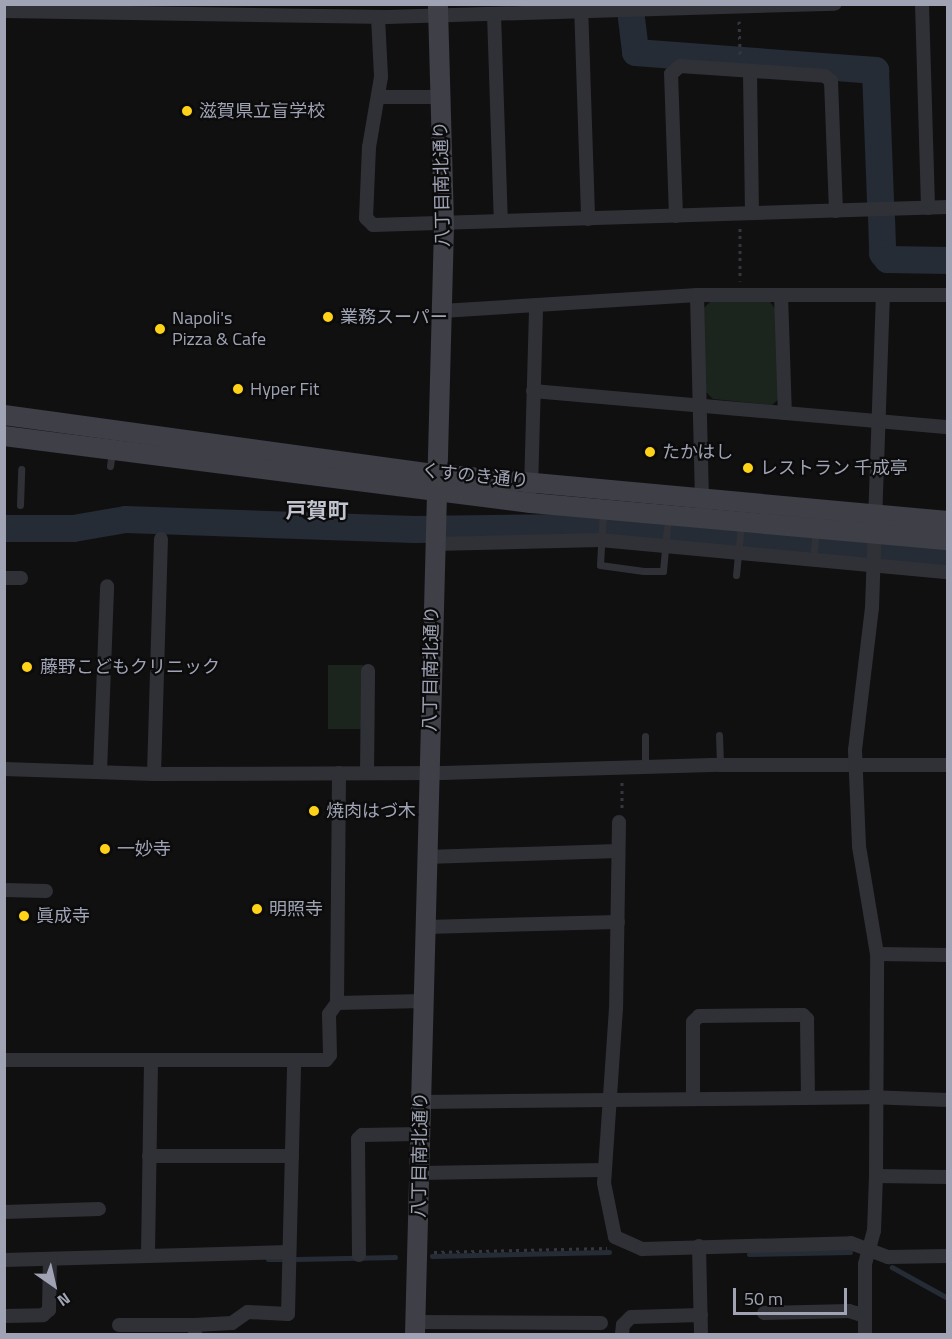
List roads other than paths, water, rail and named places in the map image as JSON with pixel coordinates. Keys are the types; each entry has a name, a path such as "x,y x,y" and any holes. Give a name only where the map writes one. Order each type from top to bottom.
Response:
{"main road":[{"name":"八丁目南北通り","path":"415,1328 444,223 438,10"},
{"name":"くすのき通り","path":"4,415 437,483 602,516 667,521 702,518 741,528 815,535 874,544 948,540"},
{"name":"くすのき通り","path":"4,436 111,459 437,483 531,482 701,498 874,544 948,521"}],"street":[{"path":"4,11 29,8 342,10 378,17 438,10 494,14 582,8 710,6 739,8 835,4"},
{"path":"922,4 928,208"},
{"path":"582,8 588,219"},
{"path":"494,14 501,221"},
{"path":"378,17 381,64 369,147 366,218 373,225 948,207"},
{"path":"676,216 671,74 680,66 825,76 831,81 836,211"},
{"path":"746,214 750,72"},
{"path":"378,96 441,98"},
{"path":"442,311 696,295 948,295"},
{"path":"696,295 702,518"},
{"path":"781,295 785,413"},
{"path":"865,1335 865,1264 870,1249 876,1176 877,954 859,846 855,764 873,608 881,422 883,295"},
{"path":"531,503 536,305"},
{"path":"533,391 948,427"},
{"path":"435,534 600,537 813,557 874,544 948,572"},
{"path":"154,774 161,539"},
{"path":"4,578 21,578"},
{"path":"100,772 107,586"},
{"path":"368,671 368,773"},
{"path":"4,768 59,767 100,772 154,774 428,773 720,765 948,765"},
{"path":"4,1060 326,1060 330,1055 329,1014 337,1003 339,773"},
{"path":"619,822 618,922 611,1101 604,1170 615,1237 642,1249 851,1244 888,1257 948,1256"},
{"path":"426,857 618,851"},
{"path":"4,890 46,891"},
{"path":"425,927 618,922"},
{"path":"877,954 948,954"},
{"path":"337,1003 423,1001"},
{"path":"693,1099 693,1022 699,1016 803,1015 807,1019 808,1097"},
{"path":"119,1325 195,1330 232,1323 248,1312 288,1314 292,1256 289,1252 294,1060"},
{"path":"148,1253 151,1061"},
{"path":"421,1102 808,1097 948,1100"},
{"path":"359,1254 358,1139 362,1135 420,1134"},
{"path":"149,1156 292,1155"},
{"path":"419,1173 604,1170"},
{"path":"876,1176 948,1177"},
{"path":"4,1212 99,1209"},
{"path":"699,1246 701,1335"},
{"path":"4,1260 106,1260 148,1253 289,1252"},
{"path":"4,1316 43,1315 48,1310 50,1260"},
{"path":"764,1313 849,1311 865,1316"},
{"path":"622,1335 623,1325 631,1317 701,1316"},
{"path":"415,1328 601,1323"}],"lane":[{"path":"20,505 21,469"},
{"path":"602,516 600,565 644,571 663,571 667,521"},
{"path":"736,575 741,528"},
{"path":"813,557 815,535"},
{"path":"718,735 720,765"},
{"path":"645,736 645,767"}],"waterway":[{"path":"631,18 635,52 875,70 880,202"},
{"path":"881,217 882,253 887,259 948,260"},
{"path":"4,528 73,528 125,519 414,529 574,527 948,561"},
{"path":"432,1256 609,1252"},
{"path":"749,1254 850,1252"},
{"path":"297,1259 395,1257"},
{"path":"268,1260 286,1260"},
{"path":"892,1267 948,1298"}],"place":[{"name":"滋賀県立盲学校","path":"187,111"},
{"name":"業務スーパー","path":"328,317"},
{"name":"Napoli's Pizza & Cafe","path":"160,329"},
{"name":"Hyper Fit","path":"238,389"},
{"name":"たかはし","path":"650,452"},
{"name":"レストラン 千成亭","path":"748,468"},
{"name":"藤野こどもクリニック","path":"27,667"},
{"name":"焼肉はづ木","path":"314,811"},
{"name":"一妙寺","path":"105,849"},
{"name":"明照寺","path":"257,909"},
{"name":"眞成寺","path":"24,916"}],"district":[{"name":"戸賀町","path":"317,510"}]}
